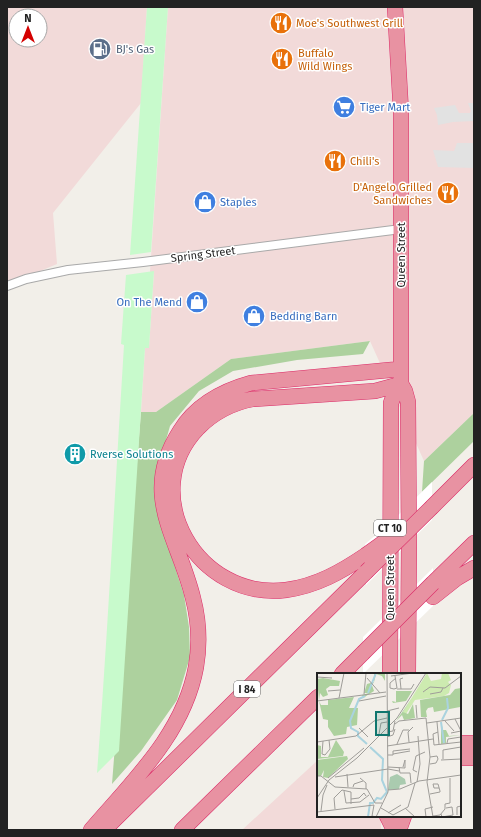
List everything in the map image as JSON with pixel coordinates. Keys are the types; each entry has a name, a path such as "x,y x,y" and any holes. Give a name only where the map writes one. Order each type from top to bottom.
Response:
{"highway":[{"name":"Queen Street","path":"390,673 391,403 400,376 401,112 395,7"},
{"name":"Queen Street","path":"400,376 408,402 408,673"},
{"path":"400,376 375,391 253,399 232,404 214,414 193,434 180,456 174,480 174,502 176,514 184,538 200,559 211,569 225,579 239,585 271,591 285,590 330,577 366,555 432,507"},
{"path":"91,830 160,747 182,713 189,697 196,665 199,638 194,604 189,585 167,523 162,498 162,479 169,452 175,438 184,424 207,402 220,394 235,387 251,383 400,376"},
{"name":"I 84","path":"104,830 474,465"},
{"path":"343,673 363,652 433,590 474,543"},
{"path":"433,590 474,568"},
{"path":"182,830 317,698"},
{"path":"461,743 474,743"},
{"path":"461,758 474,758"},
{"path":"388,817 394,830"},
{"path":"399,830 404,817"}],"street":[{"name":"Spring Street","path":"7,286 26,279 68,270 143,262 401,229"}],"shaded area":[{"path":"7,7 147,7 141,103 53,213 57,264 7,285"},
{"path":"168,7 474,7 474,413 424,461 370,341 231,359 156,412 141,412 145,348 149,347 154,272 150,272"},
{"path":"468,103 474,103 474,121 453,122 438,125 437,115 434,108 455,105 459,113 470,113 471,111"},
{"path":"457,143 474,143 474,168 438,167 433,150 454,151"},
{"path":"317,761 317,817 381,817 381,830 242,830"}],"green space":[{"path":"147,7 168,7 151,252 130,255"},
{"path":"154,271 149,348 145,348 119,751 97,773 124,345 121,344 126,275"},
{"path":"370,341 363,354 297,360 233,371 199,391 170,426 159,465 164,533 184,595 189,627 190,657 177,700 141,751 112,784 141,412 156,412 231,359"},
{"path":"474,413 474,441 422,492 424,461"}],"pier":[{"path":"432,482 432,520 366,585 365,544 389,524"},
{"path":"433,568 433,606 364,673 363,637"}],"place":[{"name":"Moe's Southwest Grill","path":"281,23"},
{"name":"BJ's Gas","path":"100,49"},
{"name":"Buffalo Wild Wings","path":"282,59"},
{"name":"Tiger Mart","path":"344,107"},
{"name":"Chili's","path":"335,161"},
{"name":"D'Angelo Grilled Sandwiches","path":"448,193"},
{"name":"Staples","path":"205,202"},
{"name":"On The Mend","path":"197,302"},
{"name":"Bedding Barn","path":"254,316"},
{"name":"Rverse Solutions","path":"75,454"}]}
